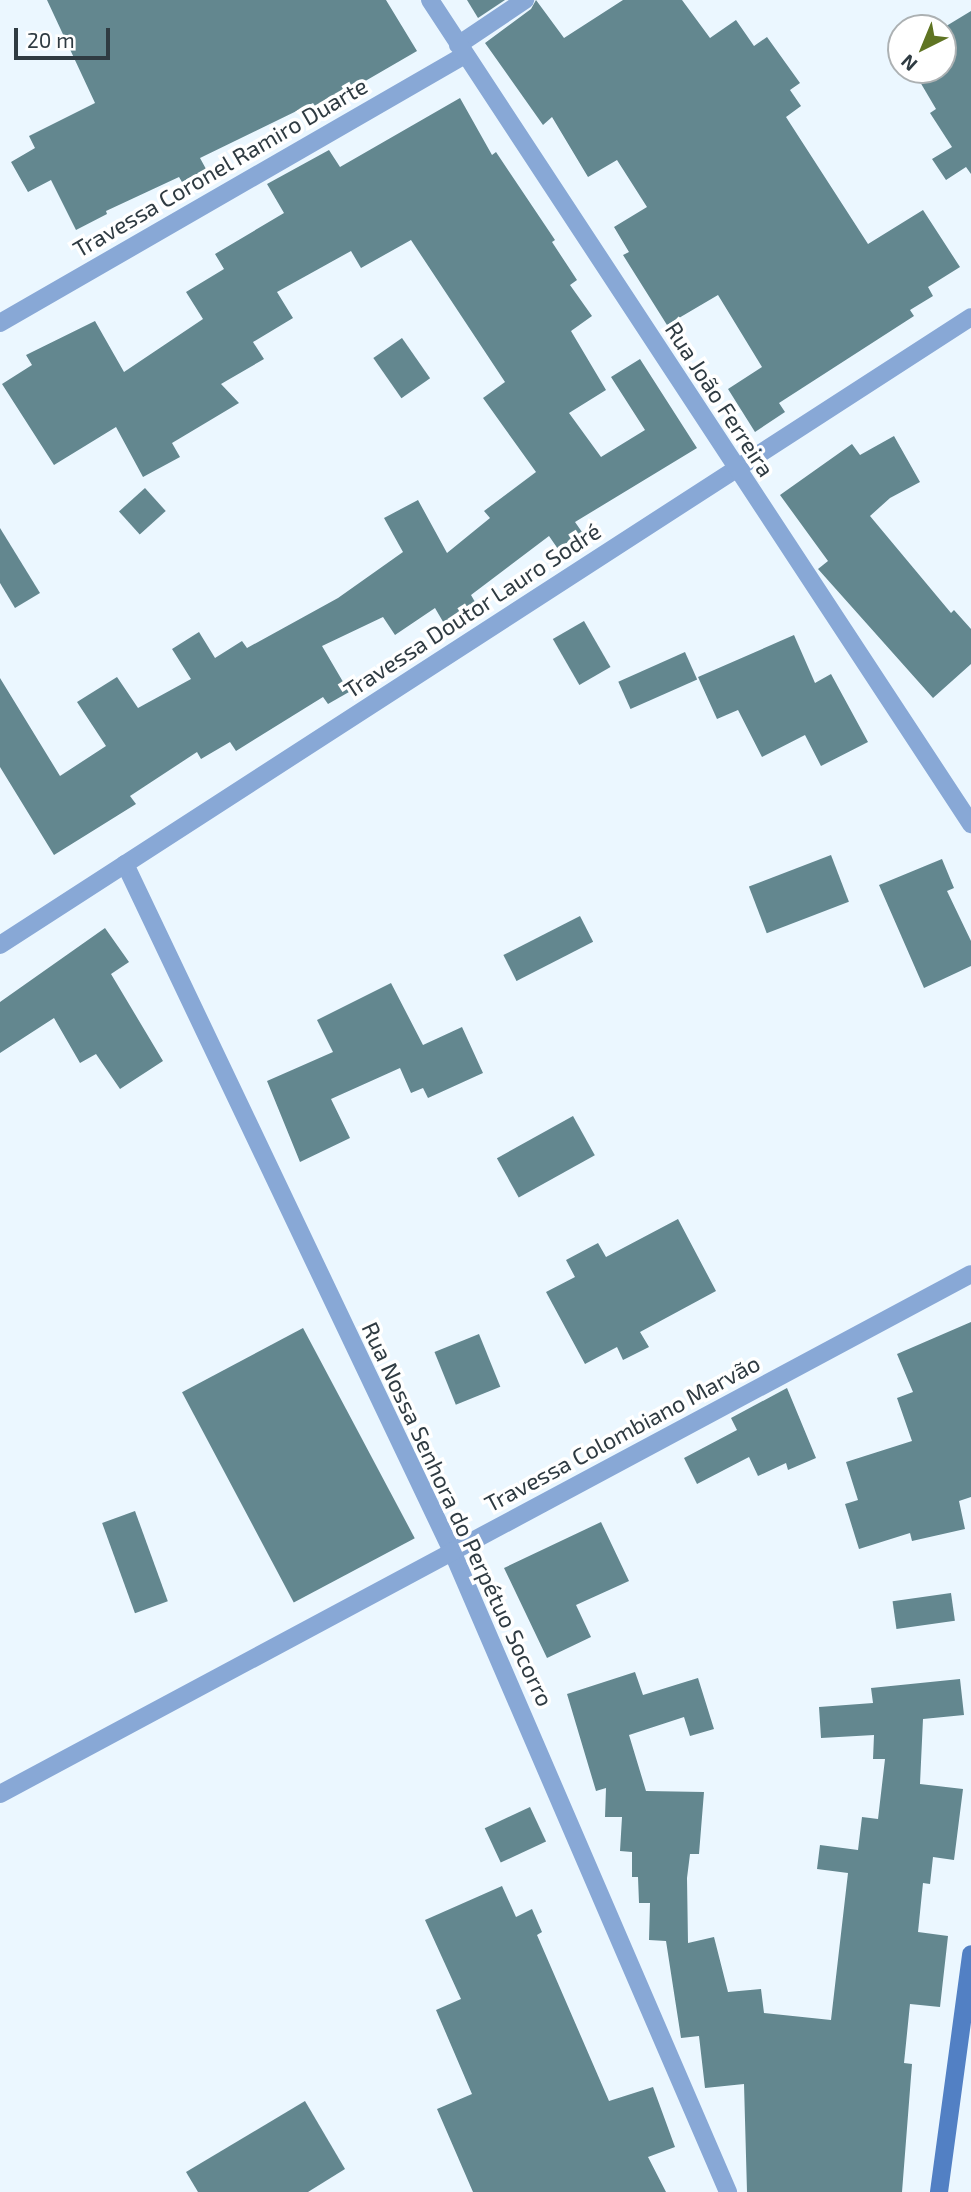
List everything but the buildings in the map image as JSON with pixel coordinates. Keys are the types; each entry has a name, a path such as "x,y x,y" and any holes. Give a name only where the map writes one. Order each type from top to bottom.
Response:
{"main road":[{"path":"939,2192 971,1954"}],"street":[{"name":"Rua João Ferreira","path":"430,0 971,824"},
{"name":"Travessa Coronel Ramiro Duarte","path":"0,323 462,50 524,0"},
{"name":"Travessa Doutor Lauro Sodré","path":"0,945 971,317"},
{"name":"Rua Nossa Senhora do Perpétuo Socorro","path":"125,864 452,1551 727,2192"},
{"name":"Travessa Colombiano Marvão","path":"0,1794 971,1274"}]}
